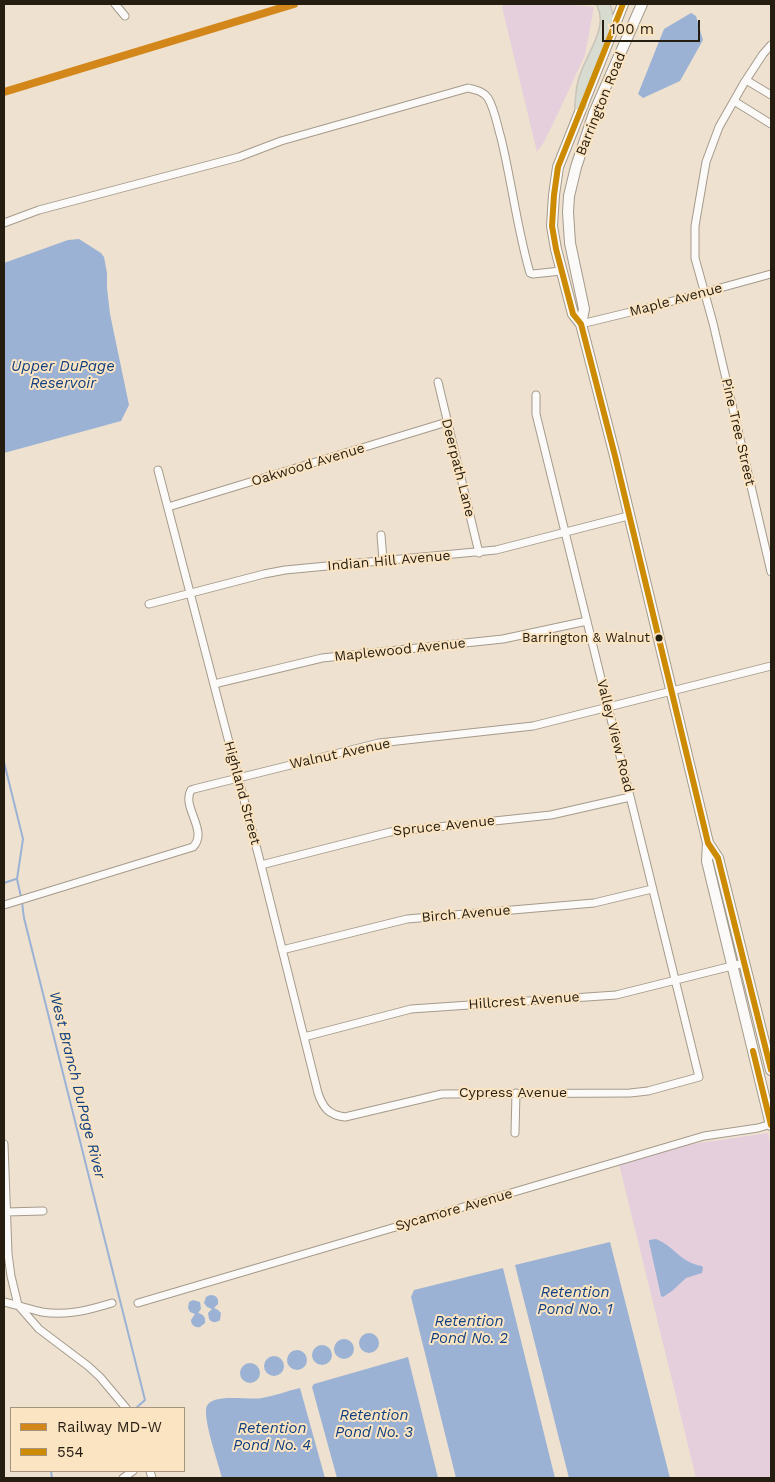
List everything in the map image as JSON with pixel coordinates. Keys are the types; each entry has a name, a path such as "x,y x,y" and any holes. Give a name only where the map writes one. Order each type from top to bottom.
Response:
{"highway":[{"path":"581,106 584,82 604,32 607,16 603,4"}],"main road":[{"name":"Barrington Road","path":"624,4 581,106 558,167 552,226 561,271 573,314 581,324 615,456 708,843 707,861 771,1124"},
{"name":"Barrington Road","path":"581,324 584,309 570,243 569,196 576,167 594,114 642,4"},
{"name":"Barrington Road","path":"708,843 718,858 771,1070"}],"street":[{"path":"115,4 124,16"},
{"name":"Pine Tree Street","path":"771,45 762,54 719,127 706,162 696,216 695,258 706,292 771,572"},
{"path":"746,80 771,95"},
{"path":"4,223 39,210 239,156 281,141 468,88 479,90 483,93 493,108 504,150 524,254 530,273 561,271"},
{"path":"734,101 771,124"},
{"name":"Maple Avenue","path":"581,324 771,274"},
{"name":"Deerpath Lane","path":"438,382 478,553"},
{"name":"Valley View Road","path":"536,395 536,414 700,1078"},
{"name":"Oakwood Avenue","path":"168,507 447,422"},
{"name":"Highland Street","path":"158,470 318,1093 323,1106 329,1112"},
{"name":"Indian Hill Avenue","path":"149,604 271,573 383,560 496,550 628,516"},
{"path":"381,535 383,560"},
{"name":"Maplewood Avenue","path":"214,684 322,658 512,638 587,621"},
{"name":"Walnut Avenue","path":"7,904 193,846 198,838 188,797 191,790 379,743 533,726 771,666"},
{"name":"Spruce Avenue","path":"260,865 390,832 551,815 630,797"},
{"name":"Birch Avenue","path":"282,950 407,919 582,904 604,901 652,889"},
{"name":"Hillcrest Avenue","path":"304,1037 411,1009 616,994 744,964"},
{"name":"Cypress Avenue","path":"329,1112 335,1116 345,1117 442,1094 641,1092 700,1078"},
{"path":"515,1133 516,1093"},
{"name":"Sycamore Avenue","path":"138,1303 704,1136 758,1128 771,1124"},
{"path":"4,1144 8,1263 18,1305 39,1329 100,1376 125,1407"},
{"path":"6,1212 43,1211"},
{"path":"4,1302 59,1314 77,1312 112,1303"}],"shaded area":[{"path":"504,4 563,4 594,7 585,55 544,142 537,152 502,7"},
{"path":"768,1133 771,1146 771,1478 696,1478 619,1164 686,1145"}],"water":[{"path":"691,13 696,16 703,40 680,81 643,98 638,94 664,29"},
{"name":"Upper DuPage Reservoir","path":"79,239 104,257 110,314 129,405 121,421 4,453 4,263 68,240"},
{"path":"656,1239 669,1246 683,1258 703,1268 702,1273 686,1278 663,1297 661,1296 649,1242 649,1240"},
{"name":"Retention Pond No. 1","path":"610,1242 670,1478 569,1478 515,1265"},
{"name":"Retention Pond No. 2","path":"503,1268 555,1478 456,1478 411,1297 414,1290"},
{"path":"210,1295 215,1296 217,1299 218,1304 214,1308 221,1313 220,1320 216,1322 209,1319 208,1313 212,1309 204,1303 206,1297"},
{"path":"193,1300 200,1302 201,1309 198,1313 205,1317 205,1323 200,1327 195,1327 191,1322 195,1314 190,1312 188,1308 189,1302"},
{"path":"369,1333 376,1336 379,1343 376,1350 369,1353 362,1350 359,1343 362,1336"},
{"path":"344,1339 351,1342 354,1349 351,1356 344,1359 337,1356 334,1349 337,1342"},
{"path":"322,1345 329,1348 332,1355 329,1362 322,1365 315,1362 312,1355 315,1348"},
{"path":"297,1350 304,1353 307,1360 304,1367 297,1370 290,1367 287,1360 290,1353"},
{"path":"274,1356 281,1359 284,1366 281,1373 274,1376 267,1373 264,1366 267,1359"},
{"name":"Retention Pond No. 3","path":"408,1357 438,1478 337,1478 312,1387 314,1384"},
{"path":"250,1363 257,1366 260,1373 257,1380 250,1383 243,1380 240,1373 243,1366"},
{"name":"Retention Pond No. 4","path":"300,1388 325,1478 222,1478 206,1417 208,1404 213,1401 229,1398 262,1398"}],"waterway":[{"name":"West Branch DuPage River","path":"4,762 23,839 17,879 21,897"},
{"path":"4,883 16,879"},
{"name":"West Branch DuPage River","path":"22,902 24,918 145,1400 137,1407"},
{"name":"West Branch DuPage River","path":"51,1472 52,1478"}],"rail line":[{"name":"MD-W","path":"4,92 294,4"}],"transit line":[{"name":"554","path":"623,4 558,167 552,226 573,314 581,324 615,456 708,843 718,858 771,1070"},
{"name":"554","path":"753,1051 771,1125"}],"place":[{"name":"Barrington & Walnut","path":"659,638"}]}
